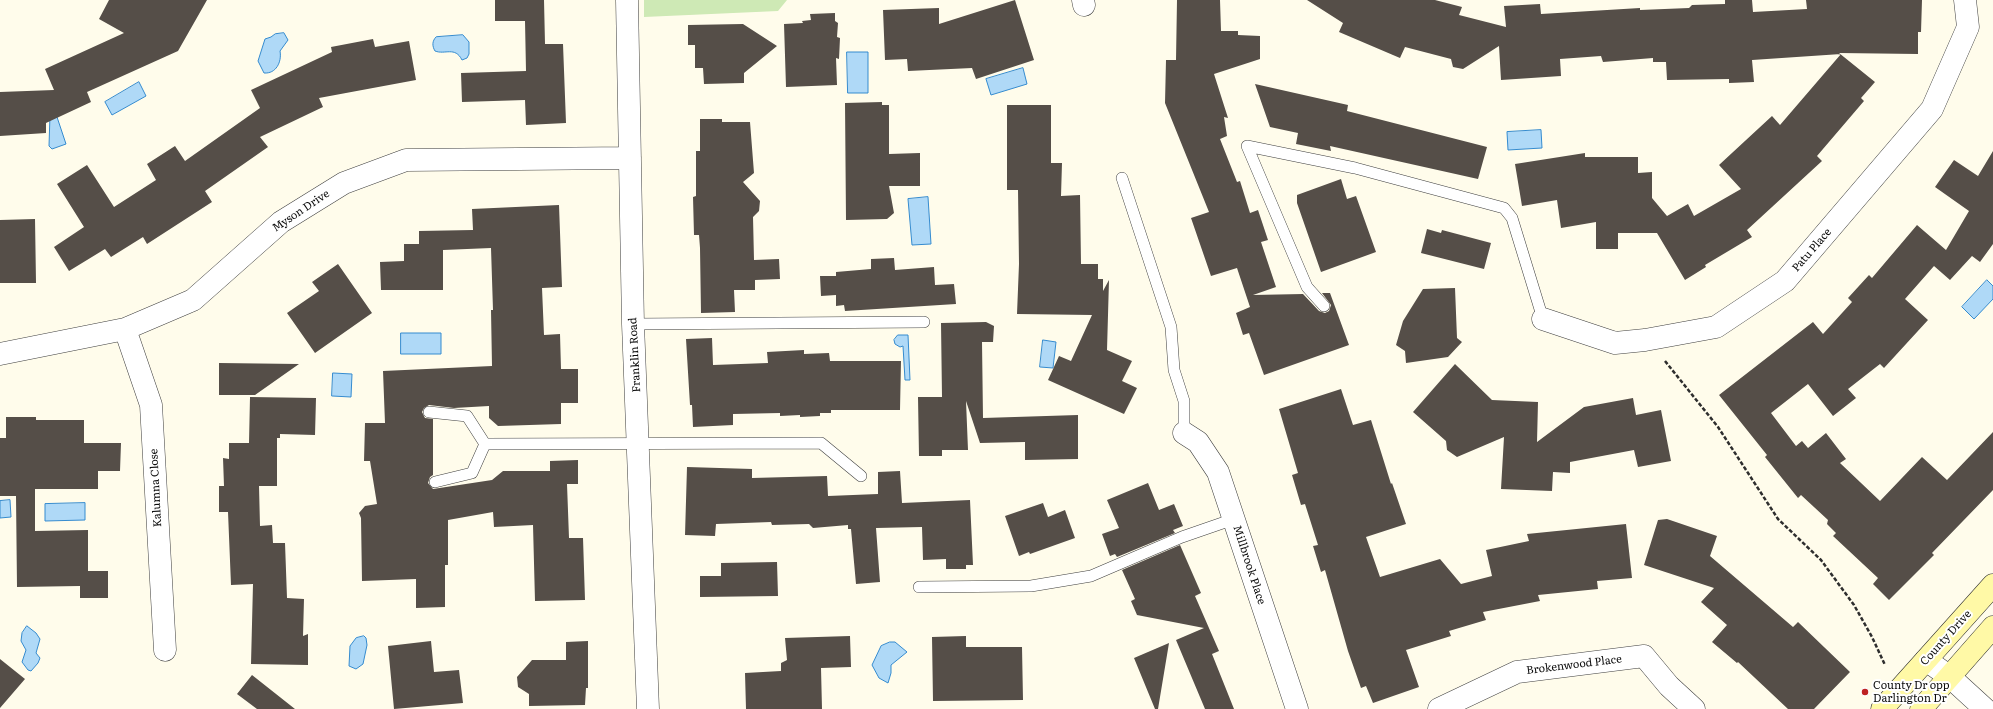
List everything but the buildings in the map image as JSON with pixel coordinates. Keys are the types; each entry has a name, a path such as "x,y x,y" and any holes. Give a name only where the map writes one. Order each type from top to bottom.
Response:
{"main road":[{"name":"County Drive","path":"1882,709 1993,585"},
{"path":"1921,709 1993,627"}],"street":[{"name":"Franklin Road","path":"627,0 633,324 639,444 648,709"},
{"name":"Patu Place","path":"1543,319 1615,343 1645,340 1716,327 1785,281 1932,109 1968,27 1964,0"},
{"name":"Myson Drive","path":"0,354 125,329 193,300 281,222 344,183 406,160 630,158"},
{"name":"Kalumna Close","path":"125,329 151,405 165,650"},
{"name":"Millbrook Place","path":"1184,433 1198,442 1218,472 1297,709"},
{"name":"Brokenwood Place","path":"1440,709 1517,672 1644,656 1669,686 1694,709"},
{"path":"1926,660 1950,677 1985,709"}],"lane":[{"path":"1324,306 1307,287 1247,146 1355,168 1504,208 1512,218 1543,319"},
{"path":"1122,178 1171,327 1174,370 1184,401 1184,433"},
{"path":"633,324 924,322"},
{"path":"429,412 467,416 484,444"},
{"path":"484,444 821,443 861,476"},
{"path":"435,482 472,473 484,444"},
{"path":"919,586 1032,586 1091,576 1182,537 1234,519"}],"path":[{"path":"1645,340 1718,427 1778,519 1821,560 1854,605 1872,636 1885,665"}],"green space":[{"path":"644,0 787,0 778,11 644,17"}],"water":[{"path":"284,33 288,40 280,51 279,63 272,72 264,73 258,61 265,39 275,34"},
{"path":"463,35 469,42 469,54 467,58 462,60 456,53 435,51 433,47 436,37"},
{"path":"847,52 868,52 868,93 848,93"},
{"path":"1023,68 1027,84 991,95 986,79"},
{"path":"139,82 146,96 112,115 105,102"},
{"path":"56,114 66,144 52,149 49,146 50,115"},
{"path":"1541,130 1542,148 1508,150 1507,132"},
{"path":"928,197 931,244 912,245 908,199"},
{"path":"1987,280 1993,286 1993,299 1974,319 1962,307"},
{"path":"401,333 441,333 441,354 401,354"},
{"path":"898,335 908,335 910,380 905,380 903,346 900,347 895,344 894,340"},
{"path":"1043,340 1056,342 1053,368 1040,367"},
{"path":"333,373 352,374 351,397 332,396"},
{"path":"10,500 11,517 0,518 0,501"},
{"path":"85,503 85,520 45,521 45,504"},
{"path":"27,626 36,633 40,639 36,653 40,658 38,663 31,671 28,670 22,662 26,650 21,641 22,633"},
{"path":"364,636 366,638 367,645 363,664 356,669 349,666 350,646 356,638"},
{"path":"890,642 895,642 907,652 891,665 891,673 888,683 879,678 872,665 881,646"}],"place":[{"name":"County Dr opp Darlington Dr","path":"1865,692"}]}
